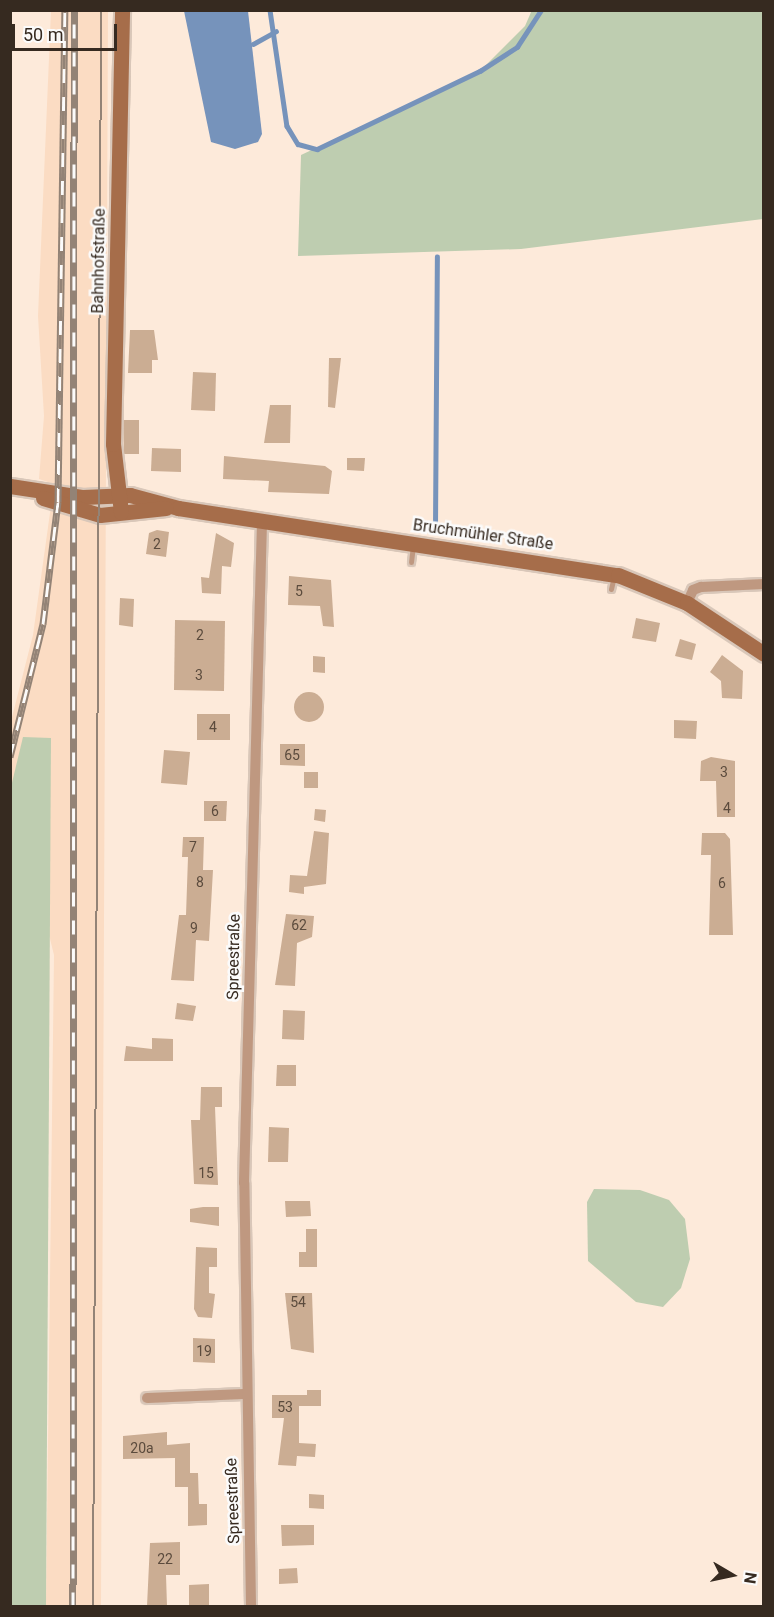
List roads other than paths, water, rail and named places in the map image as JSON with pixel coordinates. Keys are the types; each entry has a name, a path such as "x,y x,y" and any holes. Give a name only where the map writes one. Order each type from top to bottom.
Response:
{"street":[{"name":"Bahnhofstraße","path":"121,512 113,444 123,10"},
{"name":"Bruchmühler Straße","path":"10,487 83,497 119,495 178,508 413,543 613,582 687,603 764,654"},
{"name":"Bruchmühler Straße","path":"10,487 88,513 178,508"},
{"name":"Spreestraße","path":"251,1606 245,1395 244,1175 262,520"},
{"path":"687,603 693,590 701,587 764,584"},
{"path":"147,1398 245,1395"}],"lane":[{"path":"411,562 413,543"}],"water":[{"path":"184,11 248,11 262,134 258,142 235,149 211,142"}],"waterway":[{"path":"270,10 287,126 298,144 317,149 480,71 517,47 541,10"},
{"path":"253,44 276,31"},
{"path":"435,527 437,257"}],"tram line":[{"path":"93,1606 101,10"}],"railway":[{"path":"10,757 43,624 58,502 65,10"},
{"path":"73,1606 74,10"}]}
